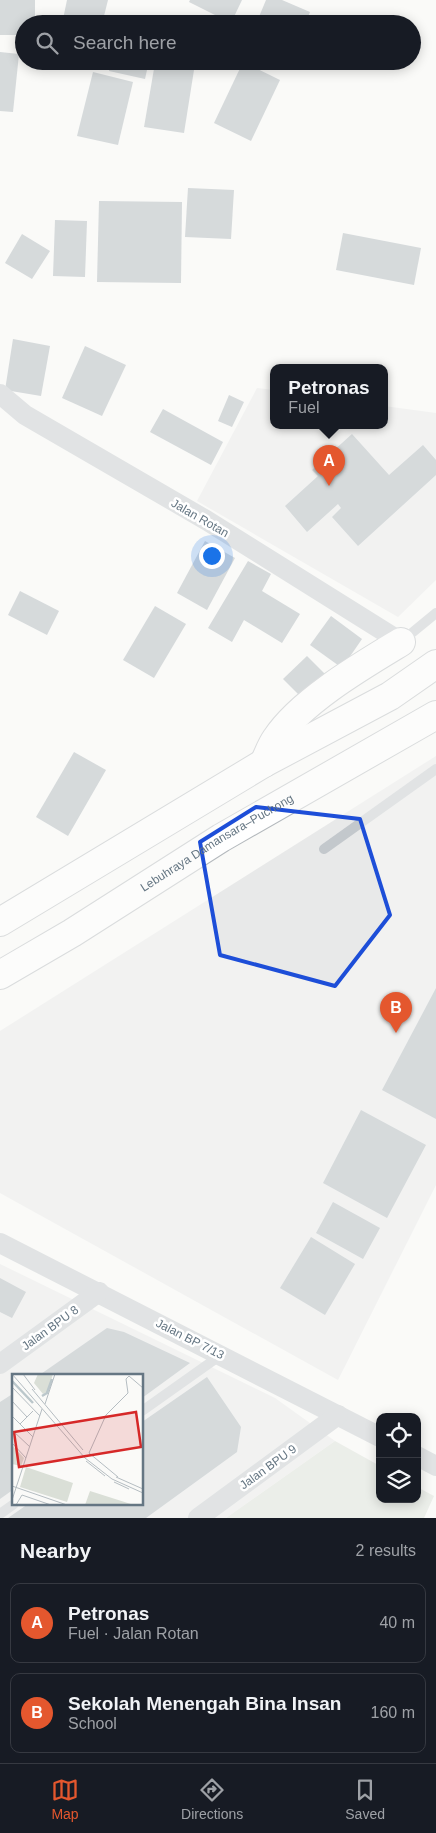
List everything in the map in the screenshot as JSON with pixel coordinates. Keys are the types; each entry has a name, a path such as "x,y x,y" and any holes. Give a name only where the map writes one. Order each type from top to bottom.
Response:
{"highway":[{"path":"264,763 276,738 301,710 370,660 401,642"},
{"path":"0,922 264,763 390,696 436,664"},
{"name":"Lebuhraya Damansara–Puchong","path":"0,975 72,933 213,844 436,715"},
{"path":"0,986 72,933"}],"street":[{"name":"Jalan Rotan","path":"0,394 26,415 206,520 401,642"},
{"name":"Jalan BP 7/13","path":"0,1242 376,1435"},
{"name":"Jalan BPU 8","path":"0,1364 99,1292"},
{"name":"Jalan BPU 9","path":"198,1518 338,1415"},
{"path":"421,1458 436,1466"}],"lane":[{"path":"401,642 436,614"},
{"path":"324,849 436,770"},
{"path":"144,1410 221,1355"},
{"path":"0,1514 12,1505"}],"highlighted area":[{"path":"256,807 360,819 390,915 335,986 220,955 200,842"}],"shaded area":[{"path":"257,388 270,390 270,429 388,429 388,407 436,413 436,580 398,617 197,501"},
{"path":"436,756 436,1185 338,1380 0,1193 0,1031"},
{"path":"0,1264 275,1398 335,1441 226,1518 0,1518"},
{"path":"335,1441 376,1464 376,1503 421,1503 421,1489 434,1496 424,1518 226,1518"}],"building":[{"path":"0,0 35,0 35,15 15,15 15,35 0,35"},
{"path":"67,0 108,0 104,15 64,15"},
{"path":"190,0 242,0 235,15 215,15 189,2"},
{"path":"266,0 282,0 310,12 309,15 260,15"},
{"path":"0,52 15,54 15,70 17,70 13,112 0,111"},
{"path":"109,70 147,70 145,79"},
{"path":"154,70 194,70 184,133 144,127"},
{"path":"239,70 259,70 280,80 251,141 214,123"},
{"path":"93,72 133,82 118,145 77,136"},
{"path":"188,188 234,190 231,239 185,237"},
{"path":"99,201 182,202 181,283 97,282"},
{"path":"55,220 87,221 85,277 53,276"},
{"path":"343,233 421,248 414,285 336,270"},
{"path":"22,234 50,251 32,279 5,263"},
{"path":"13,339 50,346 41,396 5,390"},
{"path":"85,346 126,365 102,416 62,398"},
{"path":"229,395 244,402 232,427 218,421"},
{"path":"163,409 223,442 211,465 150,432"},
{"path":"352,434 389,475 423,445 436,460 436,475 358,546 332,517 341,508 338,504 307,532 285,506 318,476 312,470"},
{"path":"205,541 235,558 207,610 177,593"},
{"path":"248,561 271,574 262,591 300,614 282,643 244,620 232,642 208,628"},
{"path":"20,591 59,611 47,635 8,615"},
{"path":"155,606 186,624 154,678 123,660"},
{"path":"331,616 362,639 342,668 310,645"},
{"path":"307,656 328,677 305,701 283,679"},
{"path":"74,752 106,770 68,836 36,817"},
{"path":"436,988 436,1119 382,1090"},
{"path":"361,1110 426,1145 387,1218 323,1183"},
{"path":"333,1202 380,1228 363,1259 316,1233"},
{"path":"311,1237 355,1264 325,1315 280,1288"},
{"path":"0,1278 26,1292 12,1318 0,1312"},
{"path":"107,1328 124,1332 190,1363 144,1397 144,1374 41,1374"},
{"path":"207,1377 241,1427 237,1452 146,1518 8,1518 25,1506 144,1506 144,1421"},
{"path":"12,1394 12,1490 0,1499 0,1402"}],"place":[{"name":"Petronas","path":"329,486"},
{"name":"Sekolah Menengah Bina Insan","path":"396,1033"}]}
